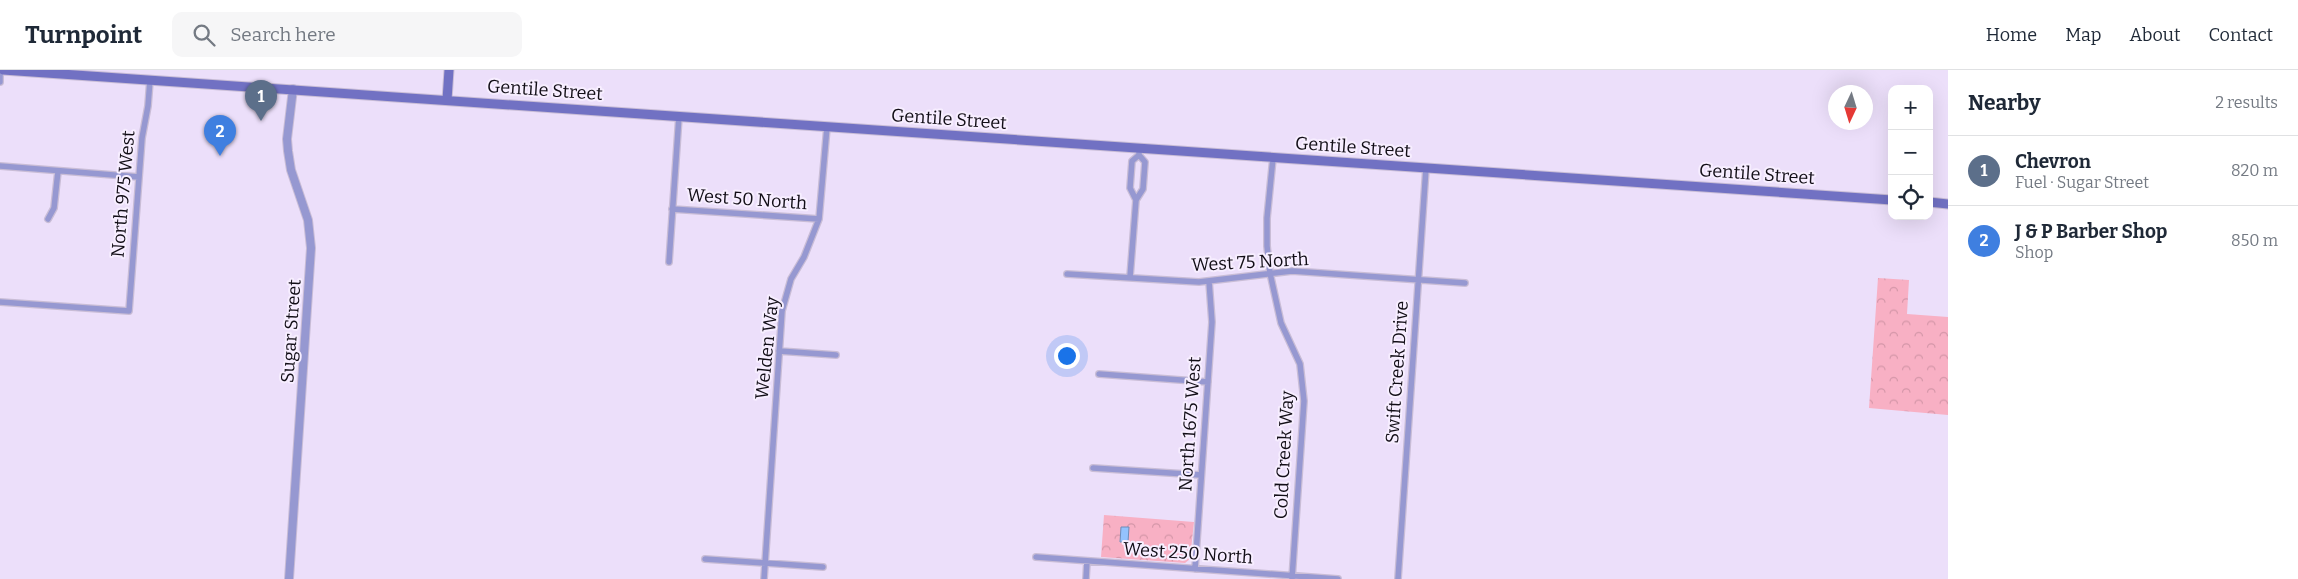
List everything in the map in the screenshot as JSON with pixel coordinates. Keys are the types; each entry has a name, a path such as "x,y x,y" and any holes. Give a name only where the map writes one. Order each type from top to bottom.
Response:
{"main road":[{"name":"Gentile Street","path":"2,70 679,116 1139,152 1273,158 1888,200"},
{"path":"447,100 449,70"},
{"path":"1933,202 1948,204"}],"street":[{"path":"0,82 2,70"},
{"name":"North 975 West","path":"0,302 129,311 142,138 147,114 150,80"},
{"name":"Sugar Street","path":"289,579 311,248 308,220 291,170 288,151 293,89"},
{"path":"669,262 679,116"},
{"name":"Welden Way","path":"764,579 782,312 790,279 804,257 819,219 828,127"},
{"path":"1130,277 1136,200 1143,189 1145,162 1139,152 1132,161 1130,188 1136,200"},
{"name":"Cold Creek Way","path":"1273,158 1267,218 1270,273 1281,323 1300,364 1304,401 1292,578"},
{"path":"0,166 139,177"},
{"name":"Swift Creek Drive","path":"1398,579 1426,168"},
{"path":"48,219 54,208 58,171"},
{"name":"West 50 North","path":"672,209 819,219"},
{"name":"West 75 North","path":"1067,274 1209,281 1292,271 1465,283"},
{"name":"North 1675 West","path":"1195,569 1212,322 1209,281"},
{"path":"779,351 836,354"},
{"path":"1100,374 1208,382"},
{"path":"1093,468 1202,475"},
{"name":"West 250 North","path":"1036,557 1292,578 1338,579"},
{"path":"705,559 823,568"},
{"path":"1086,579 1087,561"},
{"path":"289,579 294,579"}],"green space":[{"path":"1878,278 1909,280 1907,314 1948,317 1948,415 1869,408"},
{"path":"1104,515 1194,522 1190,559 1185,563 1101,557"}],"water":[{"path":"1121,527 1129,527 1128,542 1120,542"}],"place":[{"name":"Chevron","path":"261,121"},
{"name":"J & P Barber Shop","path":"220,156"}]}
